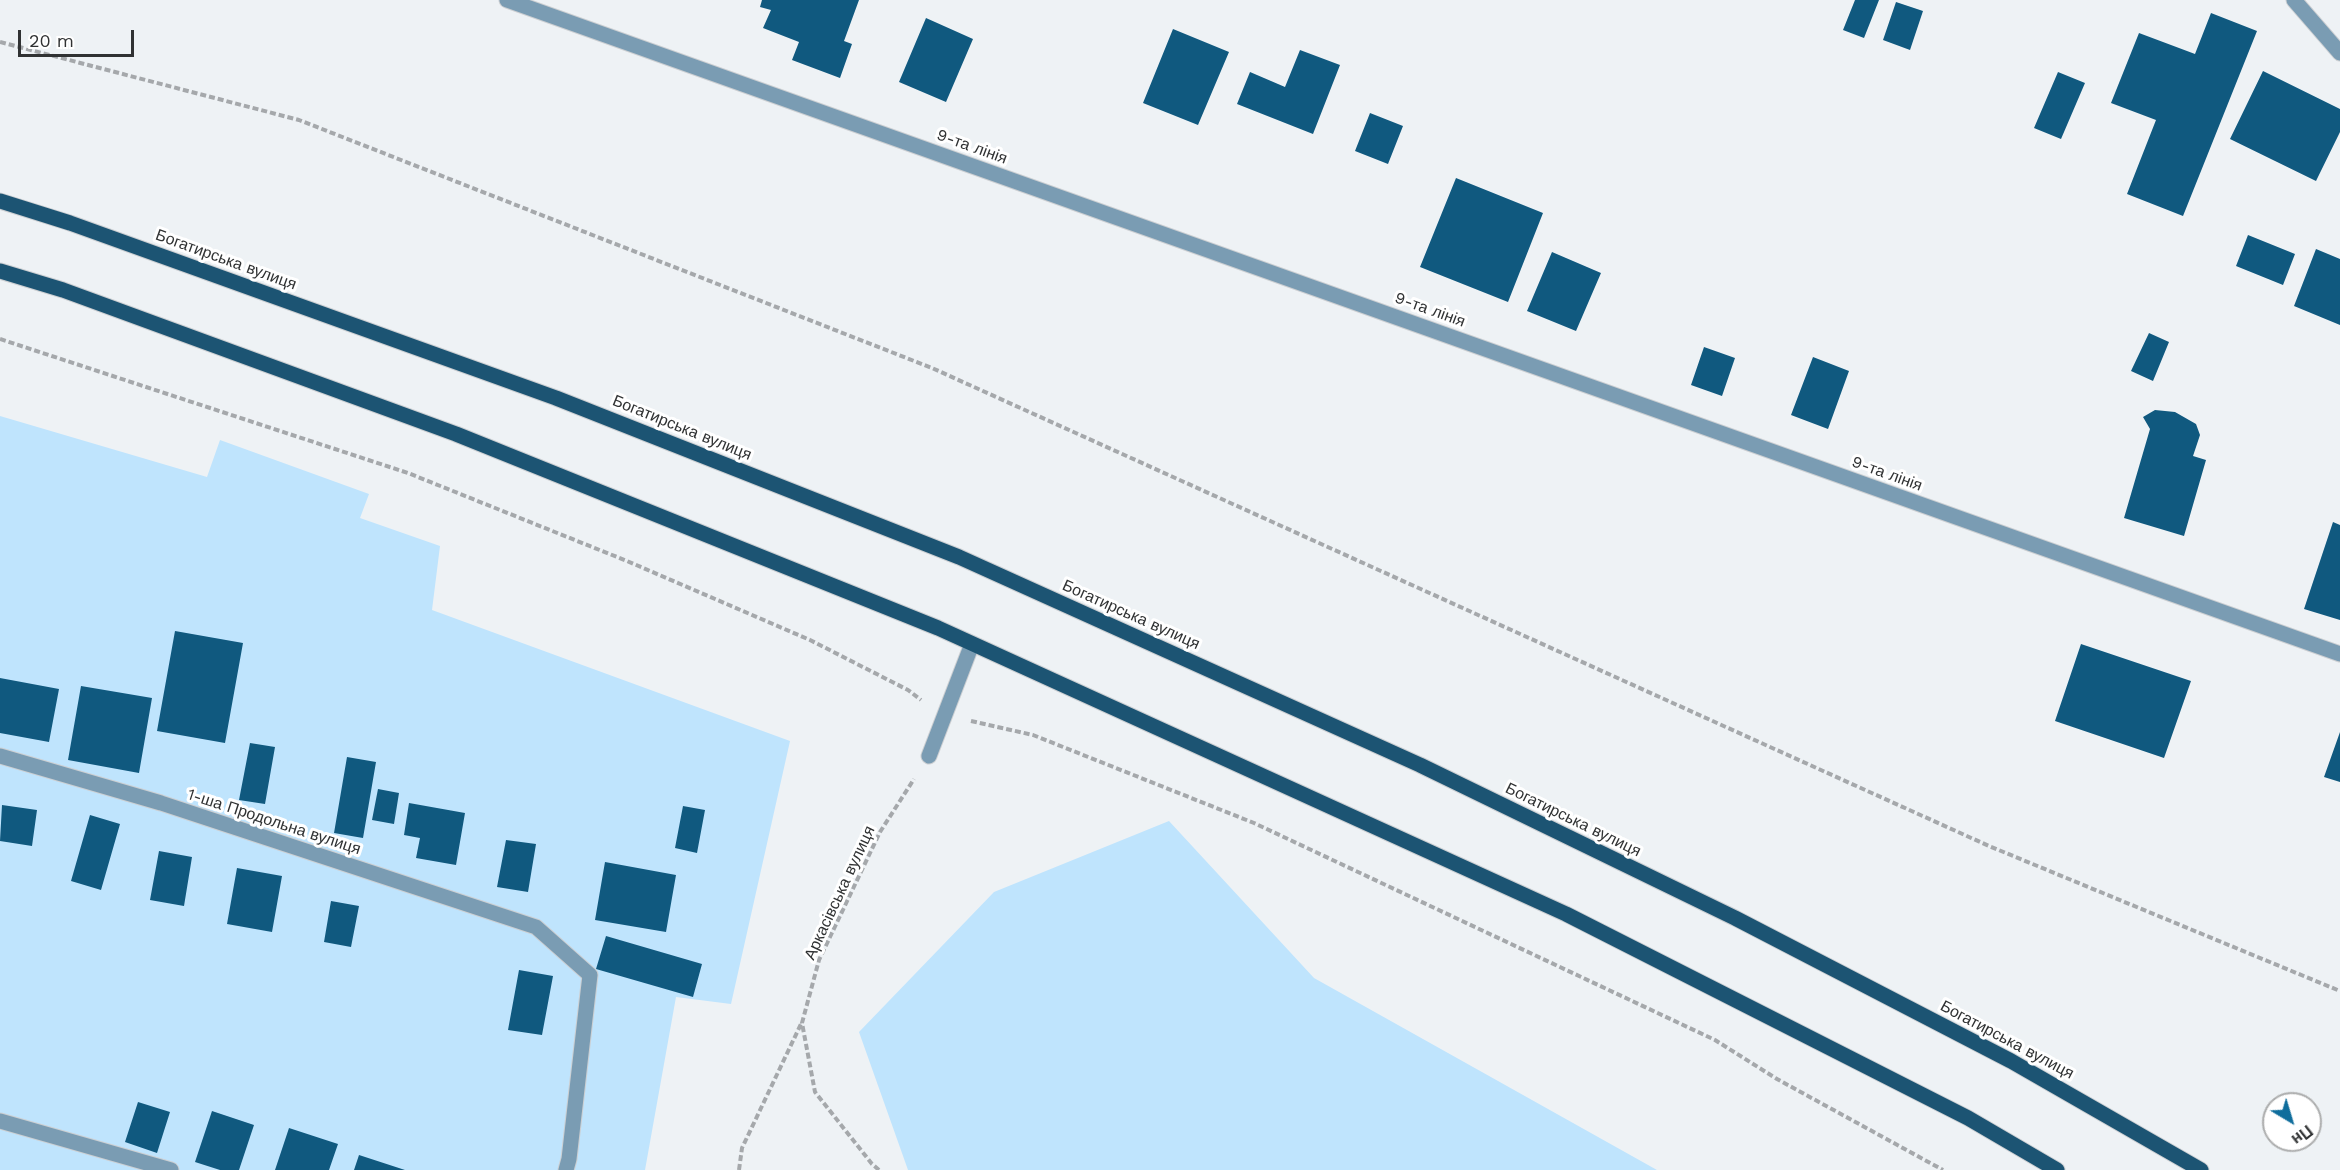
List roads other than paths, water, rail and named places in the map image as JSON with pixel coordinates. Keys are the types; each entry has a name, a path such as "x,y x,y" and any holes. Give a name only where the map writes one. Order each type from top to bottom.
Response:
{"main road":[{"name":"Богатирська вулиця","path":"0,201 70,223 556,398 959,557 1420,765 1735,918 2011,1061 2201,1170"},
{"path":"0,271 63,290 456,434 972,644 1566,914 1968,1118 2057,1170"}],"street":[{"name":"9-та лінія","path":"507,0 2340,654"},
{"path":"2294,0 2340,53"},
{"path":"929,756 972,644"},
{"name":"1-ша Продольна вулиця","path":"0,756 161,803 536,927 590,975 566,1170"},
{"path":"0,1121 171,1170"}]}
